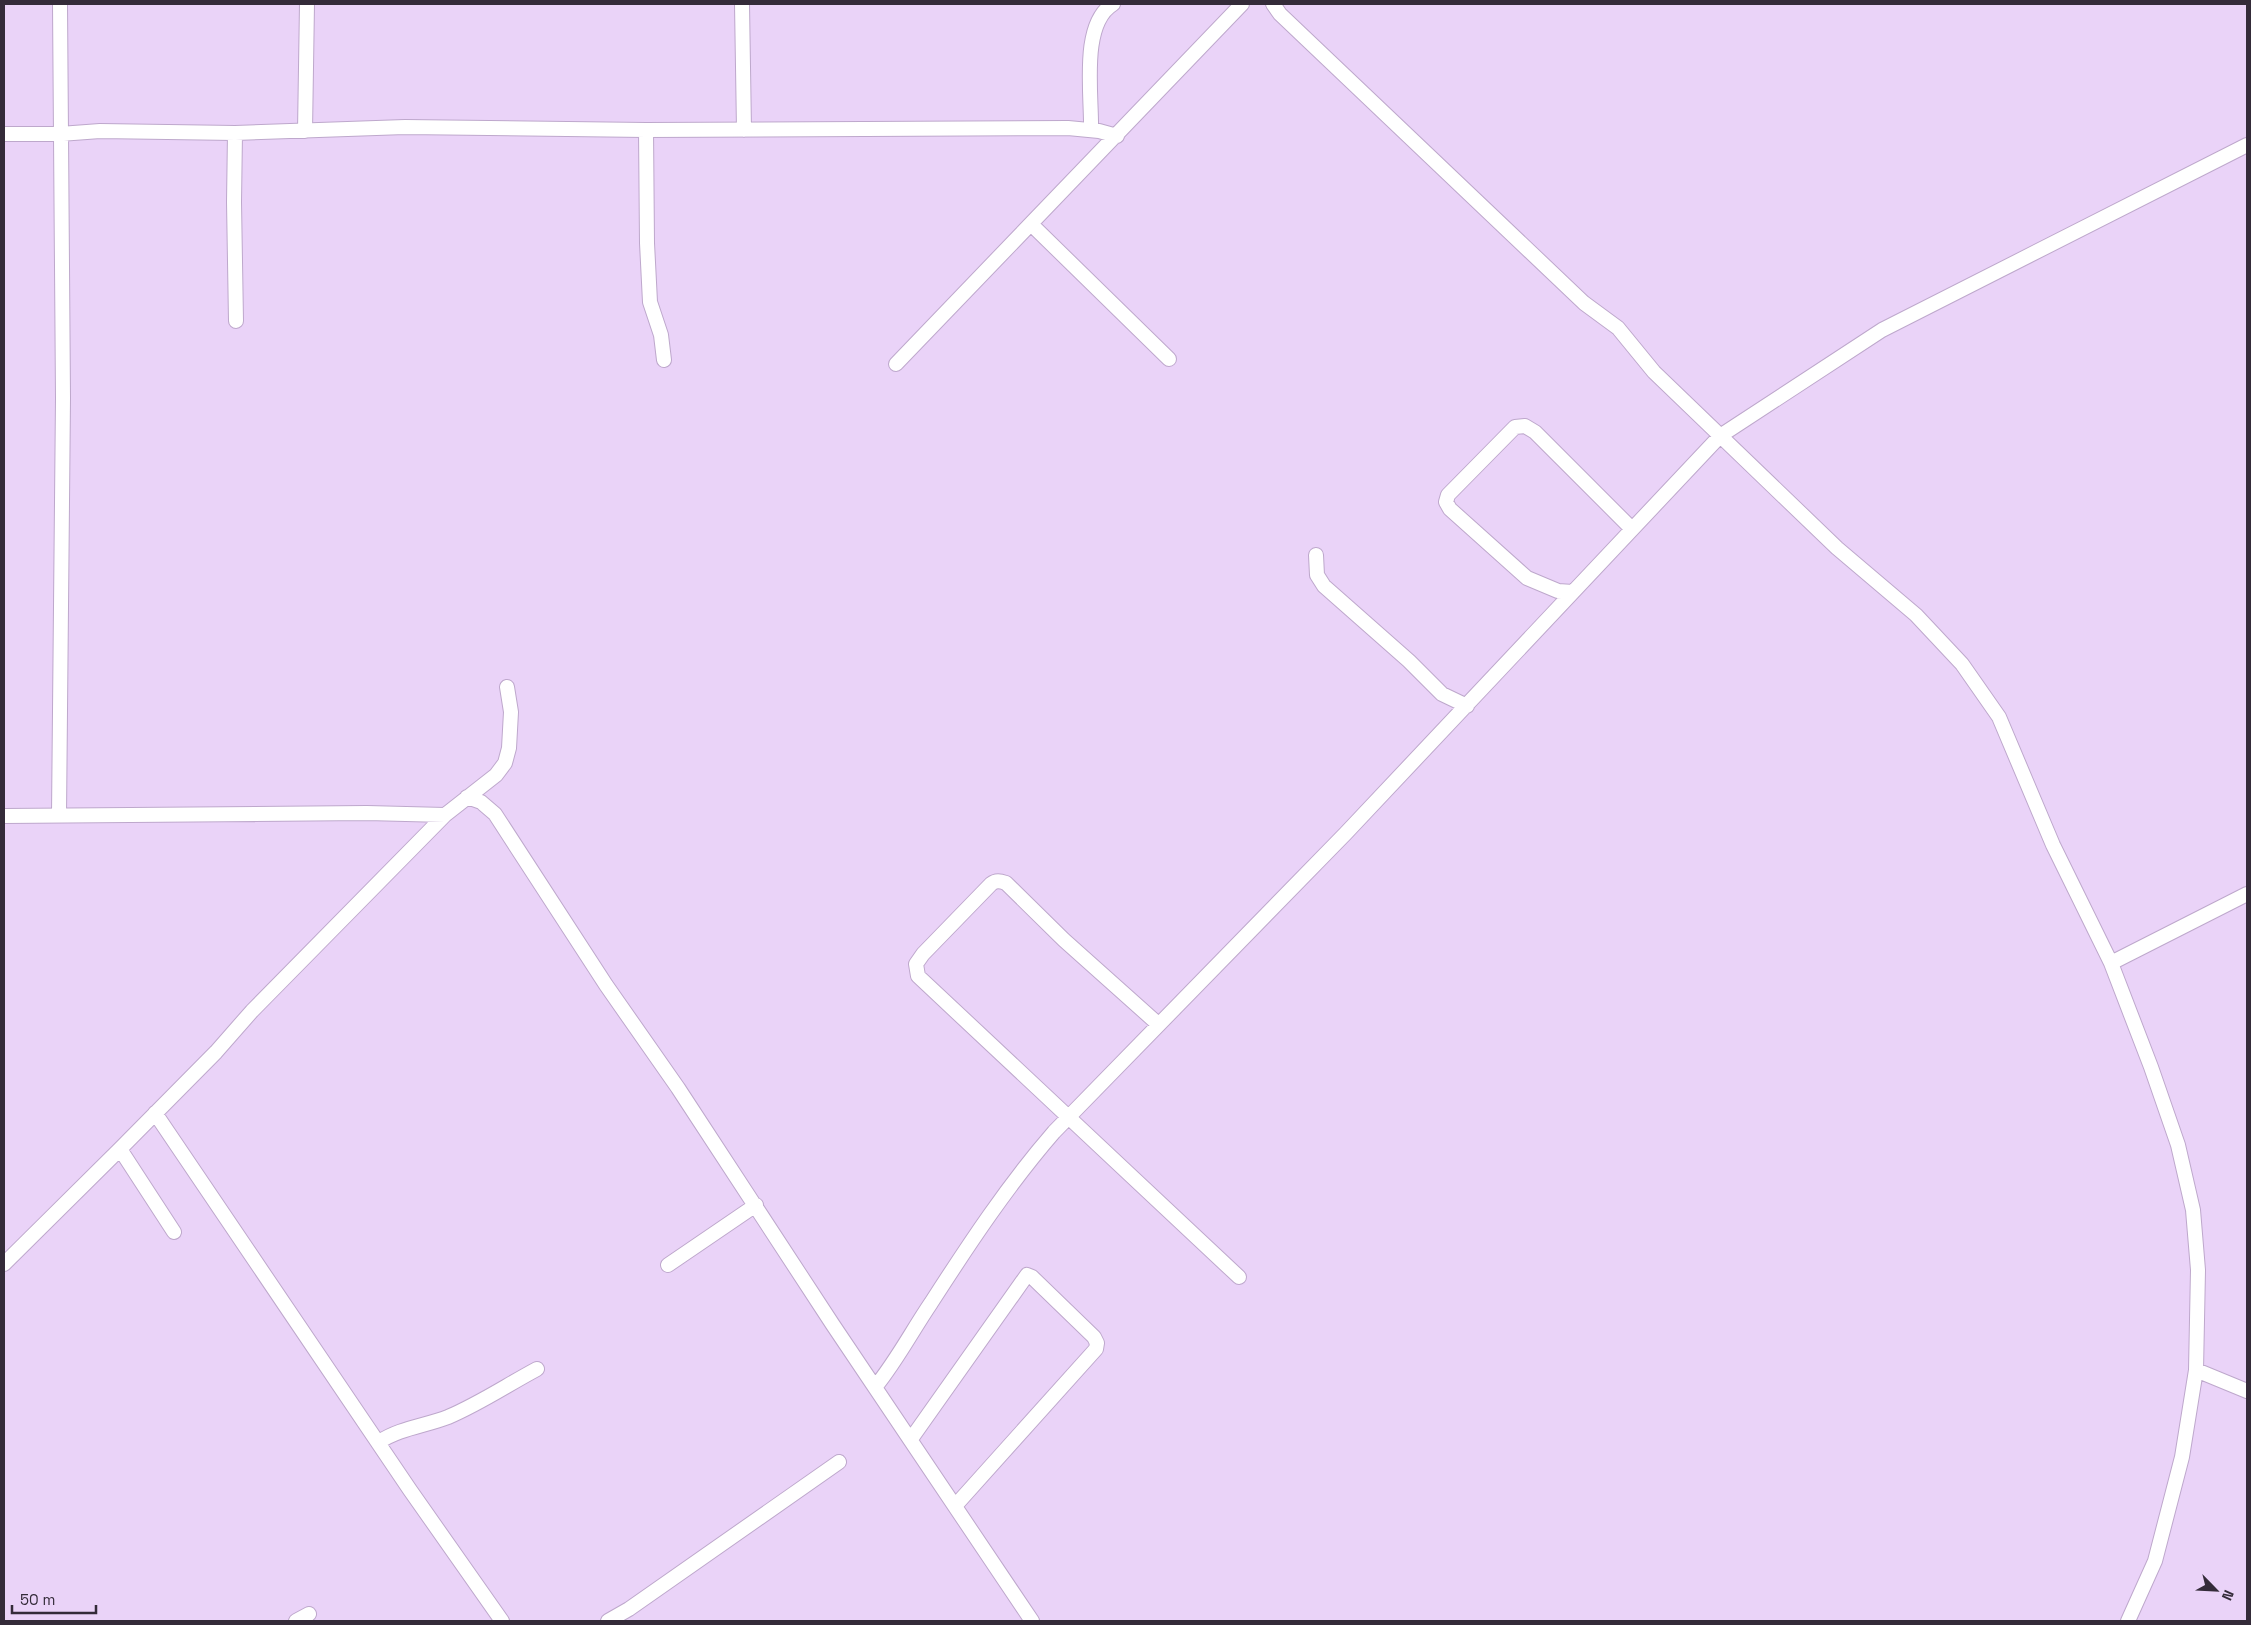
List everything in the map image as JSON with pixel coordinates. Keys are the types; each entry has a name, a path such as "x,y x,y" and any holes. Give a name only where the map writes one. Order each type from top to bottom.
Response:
{"street":[{"path":"59,815 63,398 60,4"},
{"path":"305,131 307,4"},
{"path":"742,4 744,130"},
{"path":"1091,130 1093,31 1101,15 1113,4"},
{"path":"896,364 1032,225 1242,4"},
{"path":"1273,4 1280,14 1584,303 1618,328 1654,372 1837,548 1916,615 1962,664 1998,716 2053,845 2111,962 2178,1145 2193,1210 2198,1270 2196,1370 2182,1457 2157,1552 2138,1603 2128,1621"},
{"path":"4,134 60,134 100,131 235,133 405,127 646,130 1091,130 1117,136"},
{"path":"646,130 647,242 650,302 661,335 664,360"},
{"path":"235,133 236,321"},
{"path":"876,1386 900,1354 999,1200 1025,1165 1068,1117 1467,706 1720,436 1882,330 2247,145"},
{"path":"1032,225 1169,359"},
{"path":"1573,592 1558,591 1527,578 1450,509 1446,502 1448,496 1515,427 1525,426 1535,432 1632,529"},
{"path":"1316,555 1317,575 1324,586 1409,661 1442,694 1467,706"},
{"path":"4,1264 120,1150 445,815 496,775 508,757 511,712 507,687"},
{"path":"467,797 481,802 494,814 606,986 678,1088 1032,1621"},
{"path":"4,816 367,813 445,815"},
{"path":"1158,1024 1064,940 1006,883 995,881 919,959 916,968 918,976 1239,1277"},
{"path":"2111,962 2247,894"},
{"path":"155,1113 502,1621"},
{"path":"120,1150 174,1232"},
{"path":"668,1265 756,1205"},
{"path":"911,1439 1027,1275 1032,1277 1094,1337 1097,1343 1096,1349 956,1506"},
{"path":"379,1442 389,1435 446,1418 464,1410 537,1370"},
{"path":"2196,1370 2247,1391"},
{"path":"608,1621 629,1609 839,1462"},
{"path":"296,1621 309,1614"}]}
